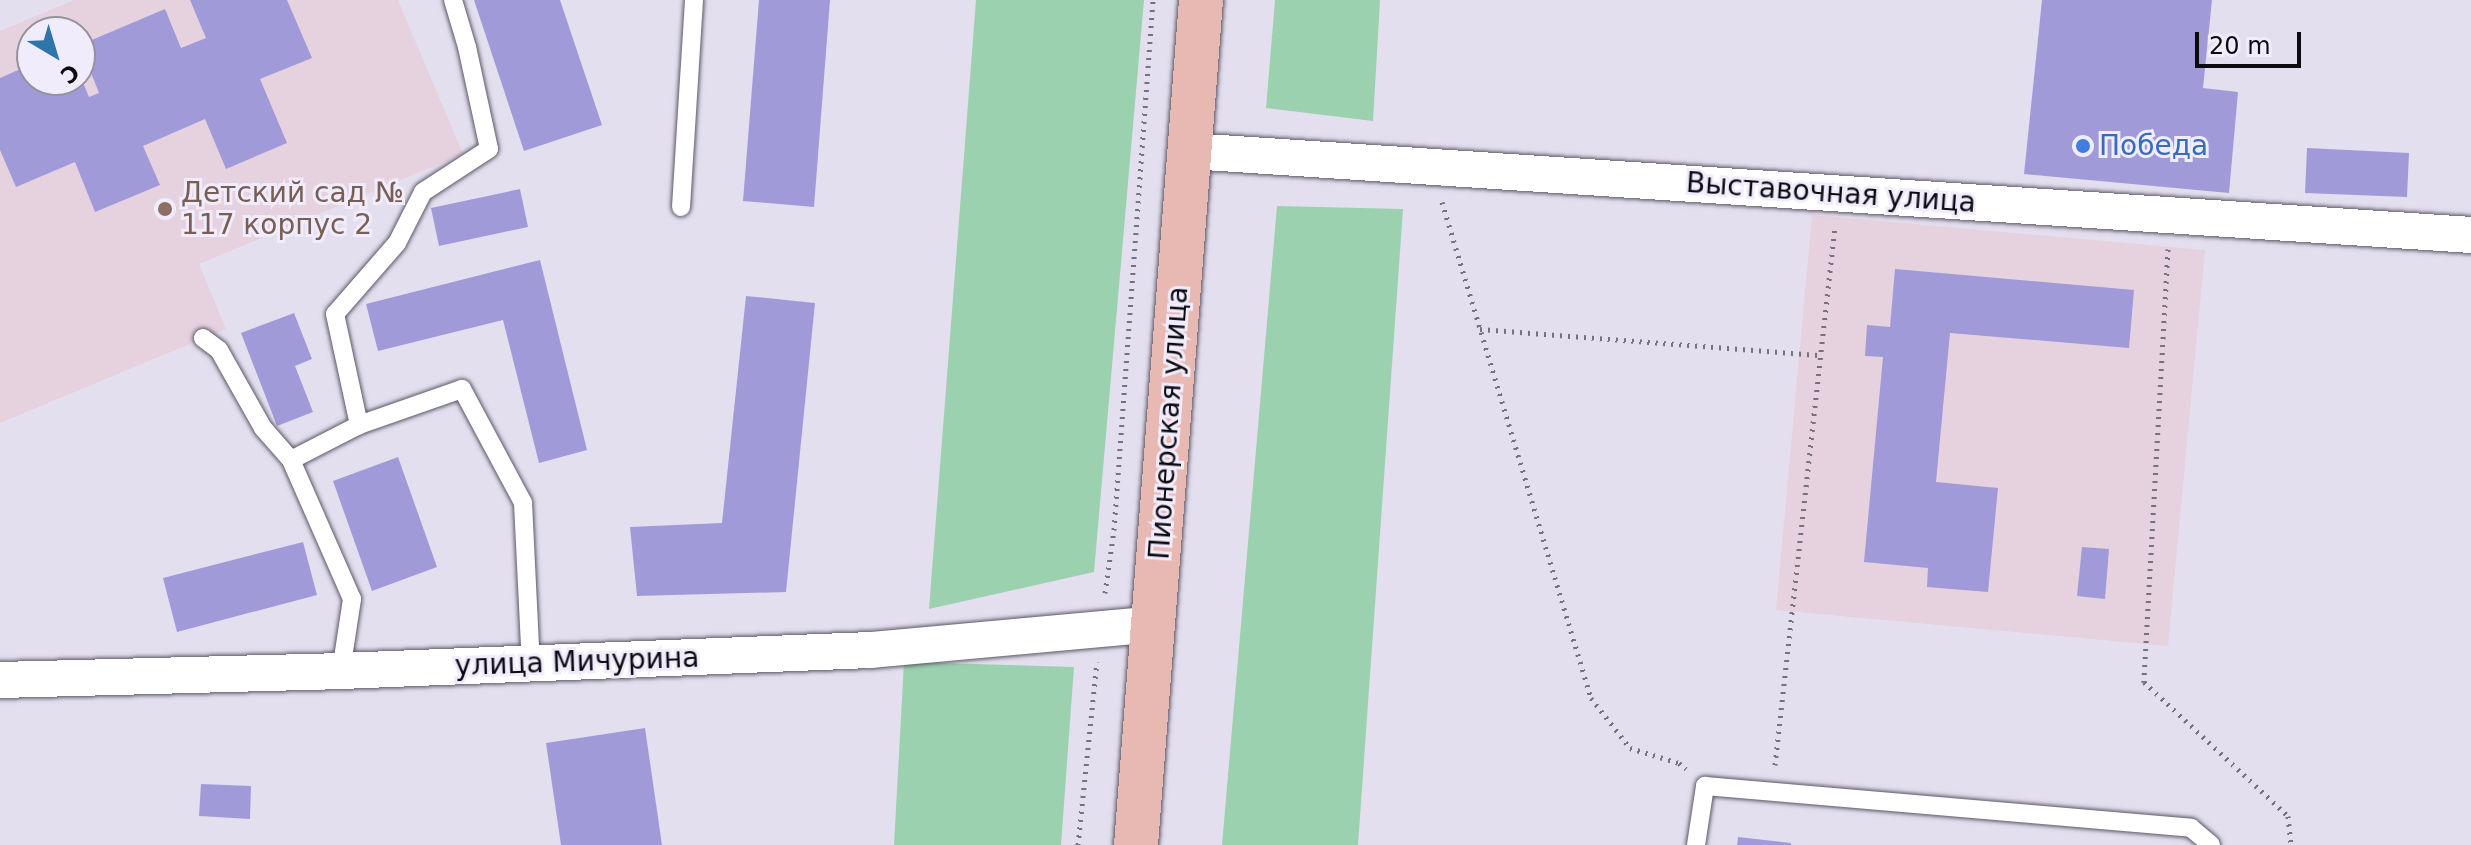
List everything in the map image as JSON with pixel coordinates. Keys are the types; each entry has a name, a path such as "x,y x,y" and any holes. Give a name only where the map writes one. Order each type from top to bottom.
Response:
{"main road":[{"name":"Пионерская улица","path":"1136,845 1201,0"}],"street":[{"name":"Выставочная улица","path":"1190,151 2471,235"},
{"name":"улица Мичурина","path":"0,680 341,671 871,650 1154,624"}],"lane":[{"path":"359,425 335,314 397,243 423,192 489,149 467,47 453,0"},
{"path":"681,207 694,0"},
{"path":"203,338 219,350 263,428 291,460 352,599 341,671"},
{"path":"291,460 359,425 462,389 523,503 531,664"},
{"path":"1696,845 1705,786 2191,828 2211,845"}],"path":[{"path":"1078,845 1100,629 1114,530 1153,0"},
{"path":"1431,167 1591,698 1630,748 1679,763 1705,786"},
{"path":"1772,791 1839,194"},
{"path":"2170,215 2144,682 2288,816 2291,845"},
{"path":"1480,329 1821,355"}],"shaded area":[{"name":"Детский сад № 117 корпус 2","path":"74,0 398,0 463,154 199,264 226,329 0,423 0,31 16,24 16,96 96,96 96,16 36,16"},
{"path":"1812,215 2205,250 2168,646 1776,610"}],"green space":[{"path":"976,0 1144,0 1094,572 929,609"},
{"path":"1275,0 1380,0 1373,121 1266,108"},
{"path":"1277,206 1403,209 1358,845 1222,845"},
{"path":"904,662 1074,667 1061,845 894,845"}],"building":[{"path":"190,0 287,0 312,58 260,79 287,143 226,169 205,119 143,146 160,185 95,212 75,162 16,187 0,150 0,78 16,71 16,96 96,96 99,93 96,85 96,38 165,9 181,48 206,38"},
{"path":"474,0 560,0 602,125 524,151"},
{"path":"759,0 830,0 814,207 743,201"},
{"path":"2042,0 2212,0 2203,88 2238,92 2229,193 2024,174"},
{"path":"2307,148 2409,153 2407,197 2305,193"},
{"path":"520,189 528,227 439,246 431,208"},
{"path":"540,260 587,450 539,463 503,320 378,351 366,304"},
{"path":"1895,269 2134,290 2129,348 1950,333 1936,482 1998,488 1988,592 1927,587 1928,568 1864,562 1883,357 1865,356 1867,325 1890,327"},
{"path":"746,296 815,303 786,592 637,596 630,527 722,523"},
{"path":"294,313 312,359 295,366 313,412 277,426 241,333"},
{"path":"398,457 437,567 372,591 333,481"},
{"path":"303,542 317,595 177,632 163,578"},
{"path":"2082,547 2109,549 2105,599 2077,596"},
{"path":"645,728 662,845 561,845 546,743"},
{"path":"201,784 251,786 250,819 199,816"},
{"path":"1738,837 1791,843 1791,845 1737,845"}],"place":[{"name":"Победа","path":"2083,146"},
{"name":"Детский сад № 117 корпус 2","path":"165,209"}]}
